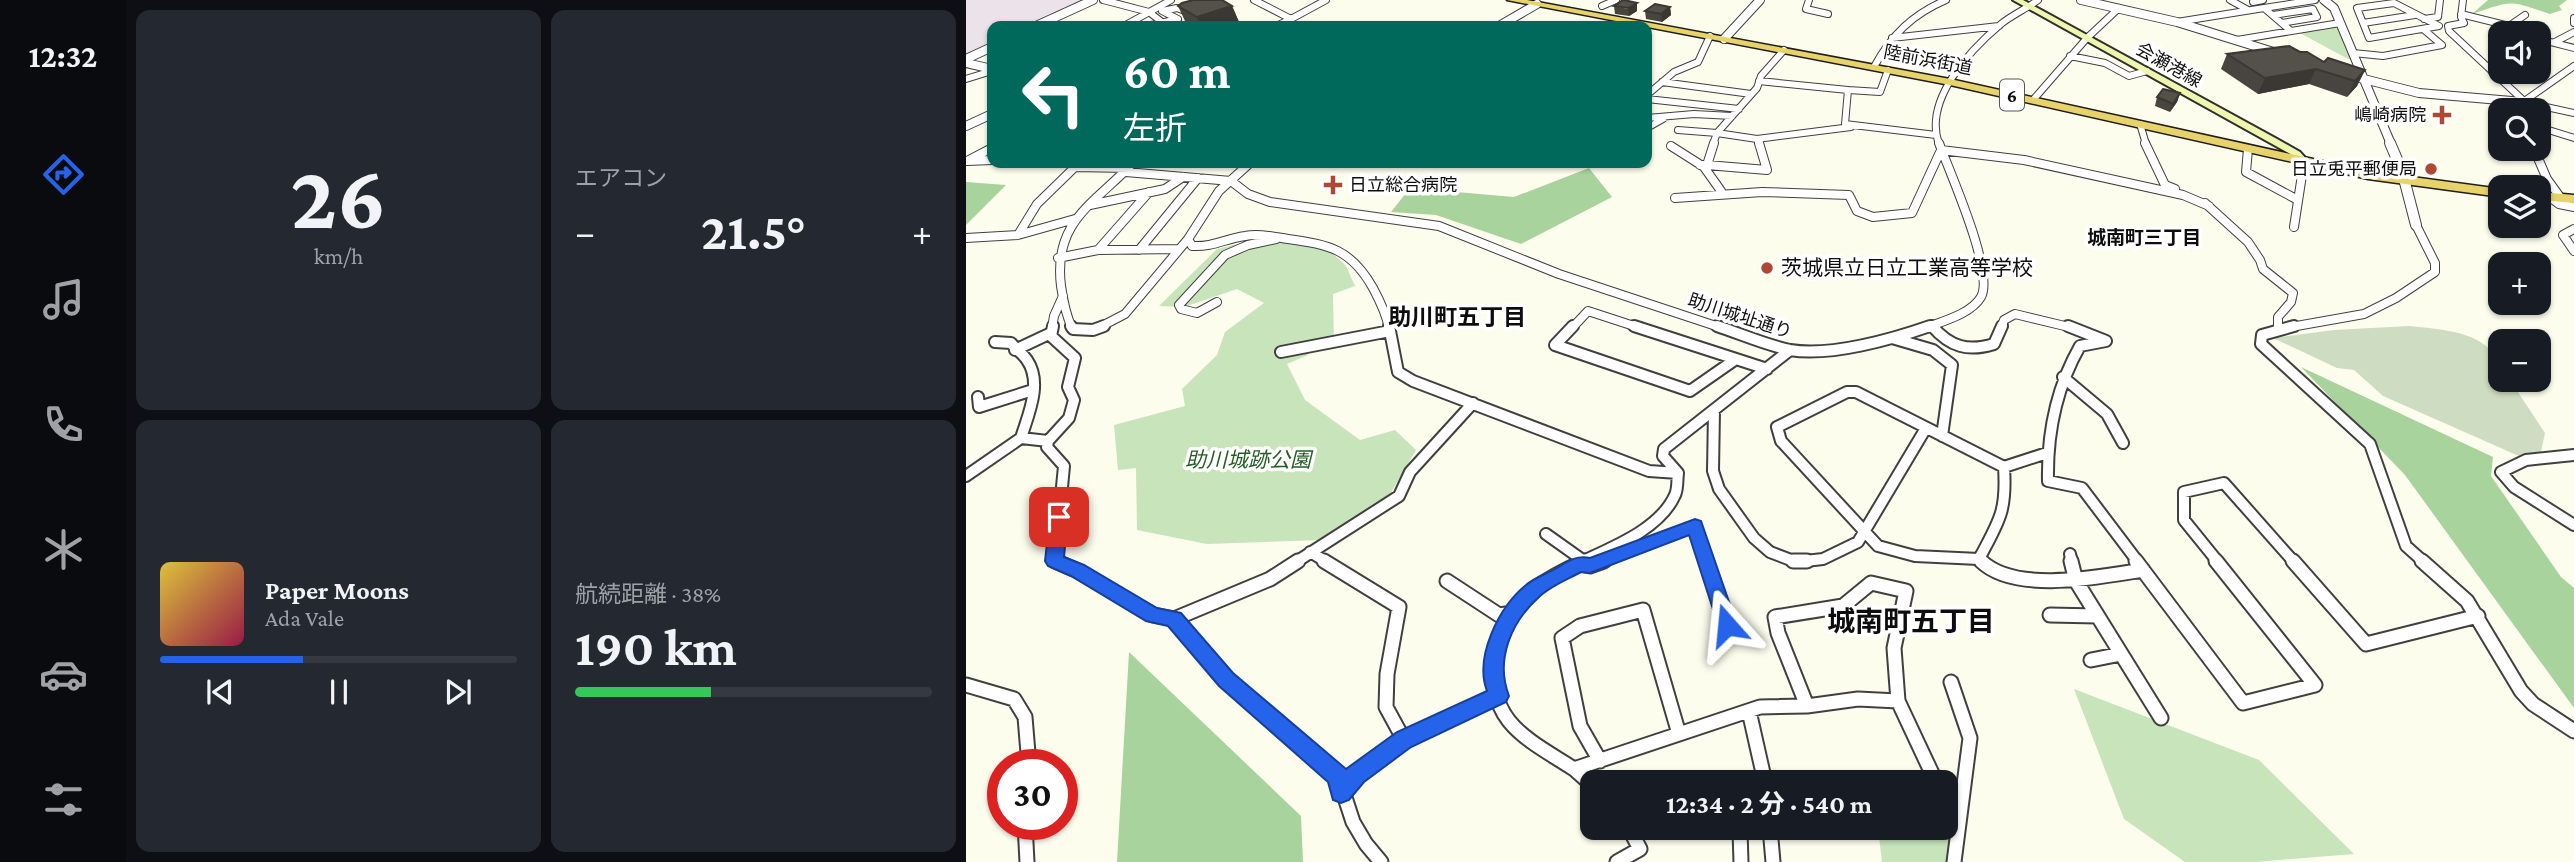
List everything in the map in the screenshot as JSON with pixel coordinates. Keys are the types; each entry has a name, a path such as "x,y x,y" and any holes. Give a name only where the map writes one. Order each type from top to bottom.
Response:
{"highway":[{"name":"陸前浜街道","path":"1511,0 1629,21"},
{"name":"陸前浜街道","path":"1652,25 1950,82 2304,162 2405,182 2488,192"},
{"path":"2264,153 2276,150 2274,141"}],"main road":[{"name":"会瀬港線","path":"2017,0 2274,141 2297,154 2304,162"}],"street":[{"path":"1048,21 1093,0"},
{"path":"1103,0 1149,12 1162,21"},
{"path":"1133,21 1171,0"},
{"path":"1254,0 1291,19"},
{"path":"1602,6 1616,0"},
{"path":"1724,39 1760,0"},
{"path":"1809,0 1806,9 1828,14"},
{"path":"1874,67 1881,51 1903,24 1946,0"},
{"name":"助川城址通り","path":"1231,181 1248,194 1270,202 1438,226 1559,274 1790,350 1819,352 1890,337 1932,326 1975,305 1985,290 1986,280 1978,248 1936,135 1936,112 1950,82 1999,26 2038,0"},
{"path":"2081,0 2178,22 2288,56"},
{"path":"2230,0 2248,10"},
{"path":"2252,1 2263,0"},
{"path":"2178,22 2315,0"},
{"path":"2324,0 2334,8 2365,80 2405,182 2416,225 2435,263 2435,272 2390,303 2355,316 2320,324 2278,327 2262,335 2261,344 2371,444 2406,546 2445,579 2478,616 2521,691 2533,704 2574,732"},
{"path":"2392,1 2439,26 2369,38 2357,8 2392,1 2411,0"},
{"path":"2424,19 2438,17 2440,0"},
{"path":"2463,0 2461,14 2464,23"},
{"path":"1311,1 1323,1"},
{"path":"1287,21 1323,1"},
{"path":"2252,1 2291,31"},
{"path":"1508,21 1537,4"},
{"path":"1173,21 1178,19 1163,11 1177,8 1190,13 1200,10"},
{"path":"2033,100 2070,56 2119,8"},
{"path":"2273,15 2313,9 2317,18 2282,23"},
{"path":"2461,14 2509,26 2525,15"},
{"path":"2363,23 2415,15"},
{"path":"2237,40 2340,23"},
{"path":"2488,28 2464,23 2448,26 2449,31 2518,98"},
{"path":"1892,38 1999,26"},
{"path":"2353,53 2383,56 2442,45 2423,29"},
{"path":"2555,42 2574,32"},
{"path":"1652,92 1674,72 1698,62 1710,36"},
{"path":"2551,41 2574,48"},
{"path":"966,61 987,50"},
{"path":"1703,165 1717,133 1784,50"},
{"path":"2070,56 2105,63 2129,76 2147,71"},
{"path":"966,61 987,68"},
{"path":"2532,98 2574,66"},
{"path":"1759,81 1880,92 1888,70"},
{"path":"966,79 987,72"},
{"path":"2339,72 2419,93 2488,100"},
{"path":"1662,82 1751,94"},
{"path":"1848,90 1845,124 1852,127"},
{"path":"1652,98 1739,109"},
{"path":"2551,109 2574,113"},
{"path":"1652,118 1694,114 1732,117"},
{"path":"966,126 987,116"},
{"path":"1652,125 1663,119"},
{"path":"2140,124 2147,148 2165,185 2189,194 2209,206 2251,245 2262,260 2263,269 2293,293 2291,302 2278,317 2278,327"},
{"path":"1678,130 1757,139 1852,127 1936,135"},
{"path":"2551,131 2574,138"},
{"path":"1703,165 1767,170 1757,139"},
{"path":"1671,146 1703,165 1721,191"},
{"path":"2248,149 2246,172 2296,199"},
{"path":"987,150 967,160 987,160"},
{"path":"1675,198 1721,191 1771,190 1849,195 1857,211 1873,217 1912,213 1941,150 2024,160 2183,195 2209,206"},
{"path":"2539,161 2558,204 2574,207"},
{"path":"2294,228 2296,199 2304,162"},
{"path":"1018,235 1037,204 1074,168"},
{"path":"1231,181 1183,177 1129,168 1089,205 1075,219 1063,238 1058,258 1063,296 1073,329 1091,330 1112,323 1128,312 1188,239 1216,196 1245,168"},
{"path":"1089,205 1165,189 1183,177"},
{"path":"1139,250 1198,178"},
{"path":"1098,250 1149,192"},
{"path":"966,238 1018,235 1075,219"},
{"path":"2574,229 2563,235 2574,251"},
{"path":"1188,239 1192,246 1203,248 1251,235 1322,244 1341,250 1355,261 1386,313 1398,372 1413,381 1649,471 1678,473"},
{"path":"1217,302 1197,313 1181,309 1180,305 1226,255 1242,247 1273,241 1278,237"},
{"path":"1058,258 1098,250 1178,250"},
{"path":"1063,296 1054,316 1051,333 1074,358 1068,387 1074,400 1069,418 1048,441 1047,447 1063,466 1055,561 1078,571 1153,615 1174,619 1270,579 1399,496 1410,472 1473,403"},
{"path":"1736,359 1690,391 1555,345 1588,311 1767,369"},
{"path":"1932,326 1950,344 1961,349 1975,350 1994,344 2004,320 2015,314 2066,325 2106,341 2080,346 2063,377 2047,453 2048,481 2082,488 2244,704 2315,685 2183,520 2184,492 2224,484 2366,644 2478,616"},
{"path":"1281,352 1390,331"},
{"path":"1015,349 1051,333"},
{"path":"1890,337 1919,344 1948,359 1952,365 1942,436"},
{"path":"995,342 1011,343 1027,359 1034,372 1033,390 1021,438"},
{"path":"1580,774 1509,721 1493,680 1494,654 1513,613 1533,590 1658,519 1675,499 1679,481 1678,473 1662,452 1790,350"},
{"path":"2063,377 2099,405 2119,427 2123,443"},
{"path":"978,397 979,407 1033,390"},
{"path":"1979,559 1933,559 1897,554 1878,546 1780,441 1777,427 1839,396 1856,392 2004,467 2047,453"},
{"path":"1714,411 1713,471 1719,489 1754,538 1770,552 1784,559 1809,562 1852,547 1864,533 1926,428"},
{"path":"966,476 1021,438 1048,441"},
{"path":"2574,455 2554,455 2523,462 2501,472 2504,479 2514,487 2574,525"},
{"path":"1979,559 1999,522 2006,499 2004,467"},
{"path":"1546,534 1590,566 1695,526 1727,625"},
{"path":"1310,552 1399,607 1387,674 1386,707 1404,740"},
{"path":"2070,555 2076,581 2161,718"},
{"path":"1979,559 1984,569 1996,575 2076,581 2143,570"},
{"path":"1447,580 1499,615 1513,613"},
{"path":"1807,706 1778,633 1775,617 1843,606 1871,583 1906,591 1894,648 1898,701 1930,770"},
{"path":"1600,761 1580,726 1562,638 1580,626 1643,610 1679,734"},
{"path":"2050,615 2097,616"},
{"path":"1174,619 1226,680 1338,776 1341,792 1367,849 1381,862"},
{"path":"2091,660 2121,654"},
{"path":"1951,682 1970,738 1954,862"},
{"path":"966,685 1014,699 1025,717 1028,749"},
{"path":"1341,792 1356,774 1404,740 1499,696"},
{"path":"1574,769 1760,708 1807,706 1858,699 1898,701"},
{"path":"1749,711 1763,770"},
{"path":"1026,840 1027,862"},
{"path":"1617,862 1640,849 1635,840"},
{"path":"1740,840 1741,862"},
{"path":"1770,840 1773,862"}],"shaded area":[{"path":"966,0 1088,0 1042,21 987,21 987,46 966,57"}],"green space":[{"path":"2488,0 2567,0 2559,6 2562,10 2550,14 2518,4 2504,4 2472,14"},
{"path":"2339,28 2352,59 2298,32"},
{"path":"1589,168 1612,197 1521,244 1436,215 1391,212 1410,188 1514,197"},
{"path":"966,182 1006,185 966,225"},
{"name":"助川城跡公園","path":"1263,238 1329,250 1346,266 1355,286 1333,294 1334,345 1309,349 1308,355 1287,364 1305,400 1360,440 1395,430 1416,450 1389,496 1320,540 1207,544 1137,530 1136,468 1118,470 1114,425 1185,406 1182,389 1217,355 1225,332 1264,303 1237,289 1184,307 1159,306 1217,249"},
{"path":"2409,326 2454,332 2481,342 2488,348 2488,392 2518,392 2545,433 2541,452 2521,457 2383,396 2354,370 2337,368 2273,338 2334,330"},
{"path":"2301,367 2493,457 2491,476 2561,577 2574,588 2574,708 2405,475"},
{"path":"1129,652 1301,816 1303,862 1117,862"},
{"path":"2074,689 2259,760 2354,854 2255,862 2185,862 2124,819"},
{"path":"1879,840 1953,840 1950,862 1882,862"}],"building":[{"path":"1193,0 1222,0 1232,6 1197,17 1178,6"},
{"path":"1623,0 1637,3 1628,8 1614,6"},
{"path":"1655,4 1670,7 1661,14 1645,11"},
{"path":"2289,46 2324,62 2328,58 2365,70 2355,81 2316,69 2265,78 2227,54"},
{"path":"2163,89 2180,93 2173,104 2157,97"}],"place":[{"name":"嶋崎病院","path":"2442,115"},
{"name":"日立兎平郵便局","path":"2431,169"},
{"name":"日立総合病院","path":"1333,185"},
{"name":"茨城県立日立工業高等学校","path":"1767,268"}],"district":[{"name":"城南町三丁目","path":"2144,237"},
{"name":"助川町五丁目","path":"1457,317"},
{"name":"城南町五丁目","path":"1911,621"}],"route":[{"path":"1059,517 1055,561 1078,571 1124,601 1153,615 1174,619 1226,680 1338,776 1341,792 1356,774 1404,740 1499,696 1493,680 1494,654 1513,613 1533,590 1579,564 1590,566 1695,526 1727,625"}]}
